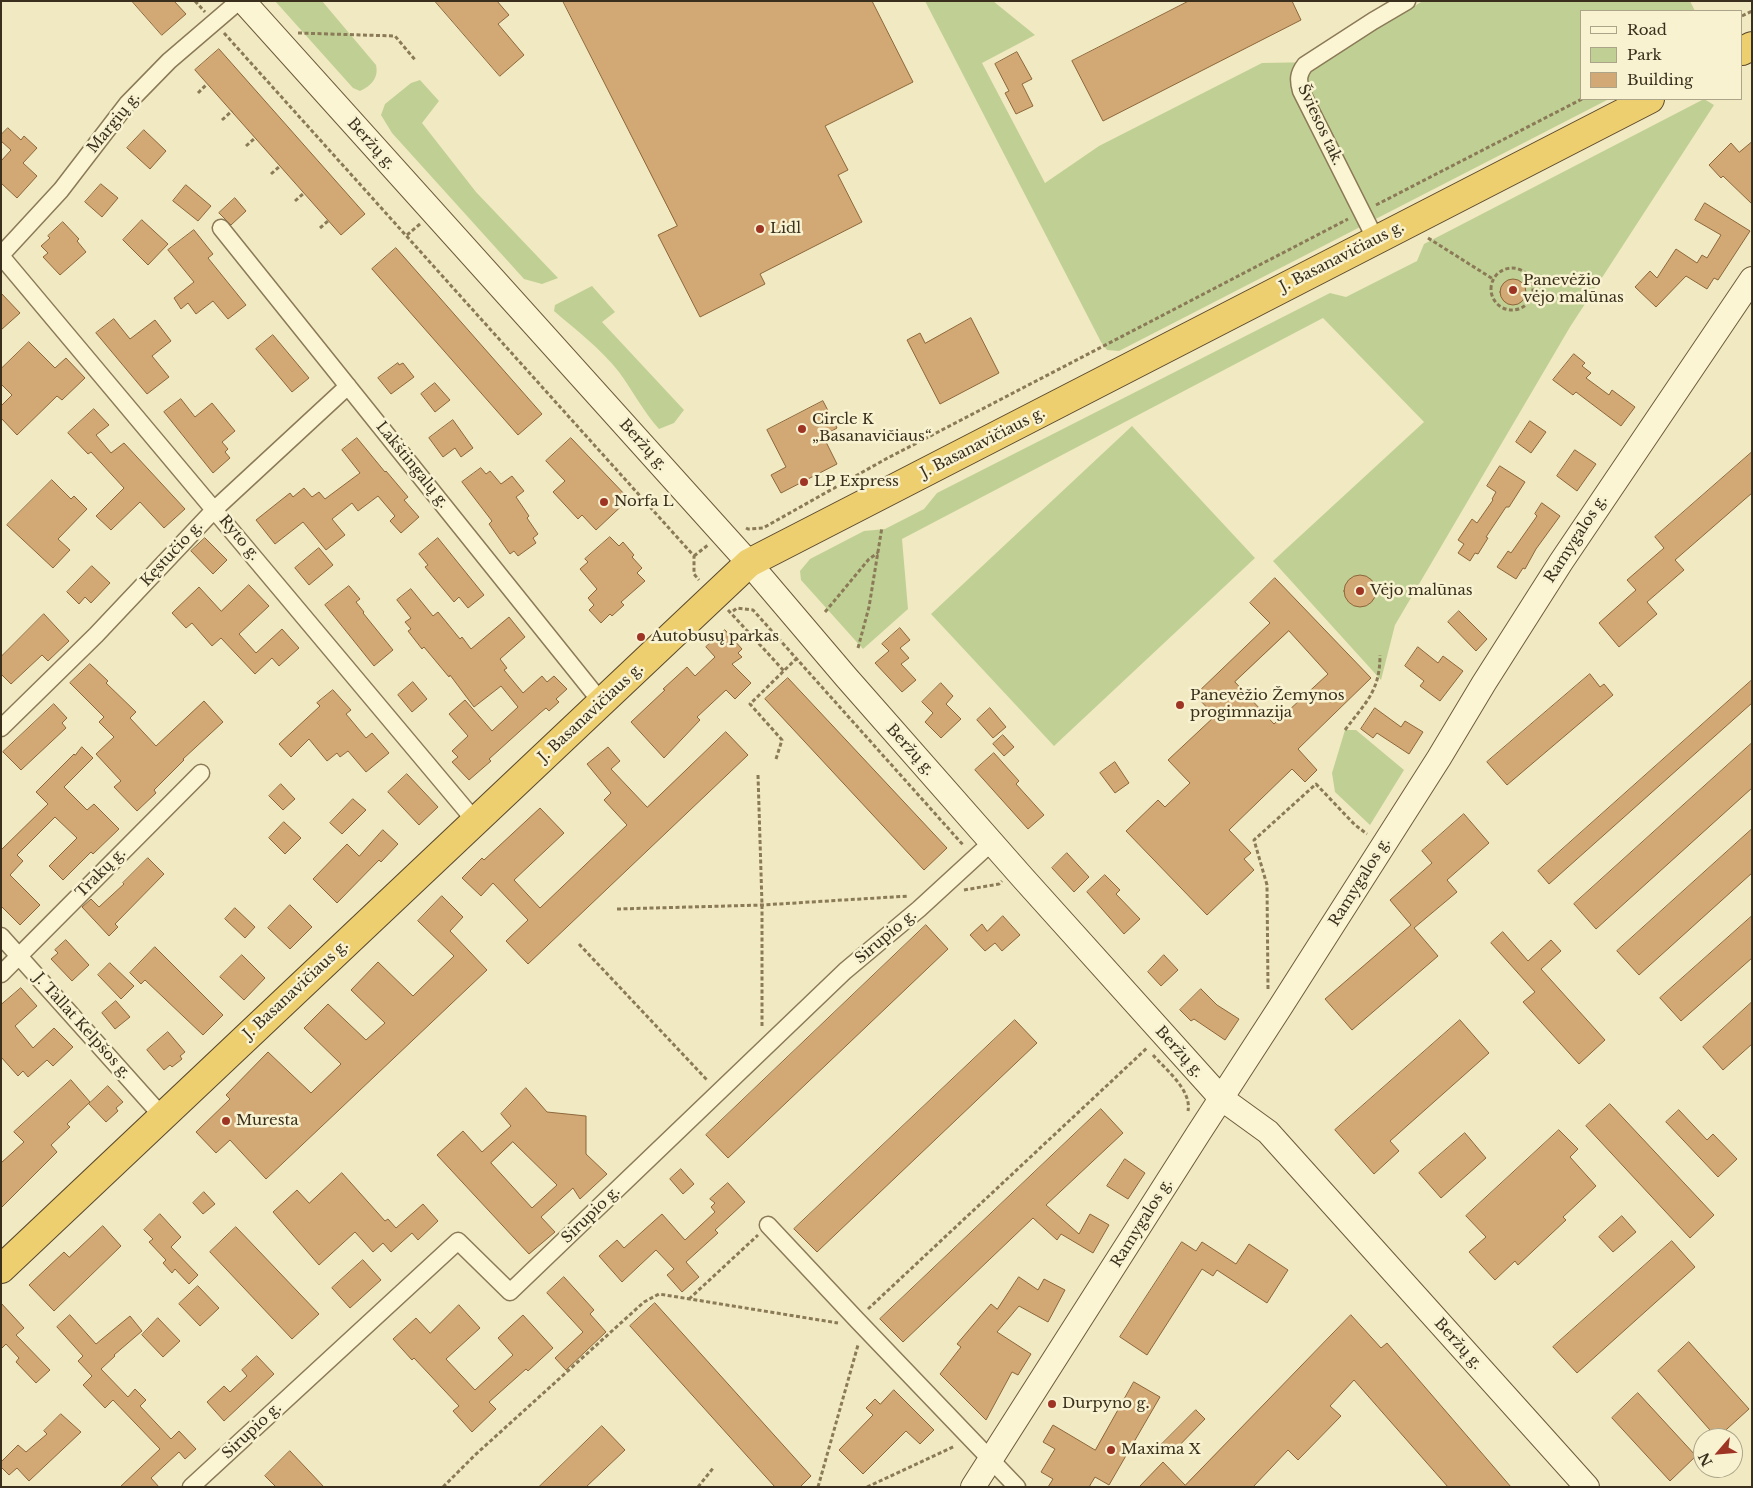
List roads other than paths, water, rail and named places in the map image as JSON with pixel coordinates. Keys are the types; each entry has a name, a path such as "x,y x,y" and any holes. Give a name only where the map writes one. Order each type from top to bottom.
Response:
{"highway":[{"name":"J. Basanavičiaus g.","path":"1,1269 749,564 1648,100"}],"main road":[{"name":"Beržų g.","path":"243,1 749,564 846,678 1221,1098 1268,1132 1587,1487"},
{"name":"Ramygalos g.","path":"973,1487 1384,845 1561,562 1752,280"}],"street":[{"name":"Margių g.","path":"1,255 61,190 127,104 169,61 239,1"},
{"name":"Šviesos tak.","path":"1376,240 1301,91 1298,83 1299,72 1305,65 1407,1"},
{"name":"Lakštingalų g.","path":"221,228 602,703"},
{"name":"Ryto g.","path":"1,255 476,822"},
{"name":"Kęstučio g.","path":"1,728 96,635 215,509 348,386"},
{"name":"Trakų g.","path":"1,974 201,773"},
{"name":"Sirupio g.","path":"191,1487 458,1241 510,1292 845,972 935,895 992,842"},
{"name":"J. Tallat Kelpšos g.","path":"1,936 162,1116"},
{"path":"768,1225 860,1324 1017,1487"}],"place":[{"name":"Lidl","path":"760,229"},
{"name":"Panevėžio vėjo malūnas","path":"1513,290"},
{"name":"Circle K „Basanavičiaus“","path":"802,429"},
{"name":"LP Express","path":"804,482"},
{"name":"Norfa L","path":"604,502"},
{"name":"Vėjo malūnas","path":"1360,591"},
{"name":"Autobusų parkas","path":"641,637"},
{"name":"Panevėžio Žemynos progimnazija","path":"1180,705"},
{"name":"Muresta","path":"226,1121"},
{"name":"Durpyno g.","path":"1052,1404"},
{"name":"Maxima X","path":"1111,1450"}]}
